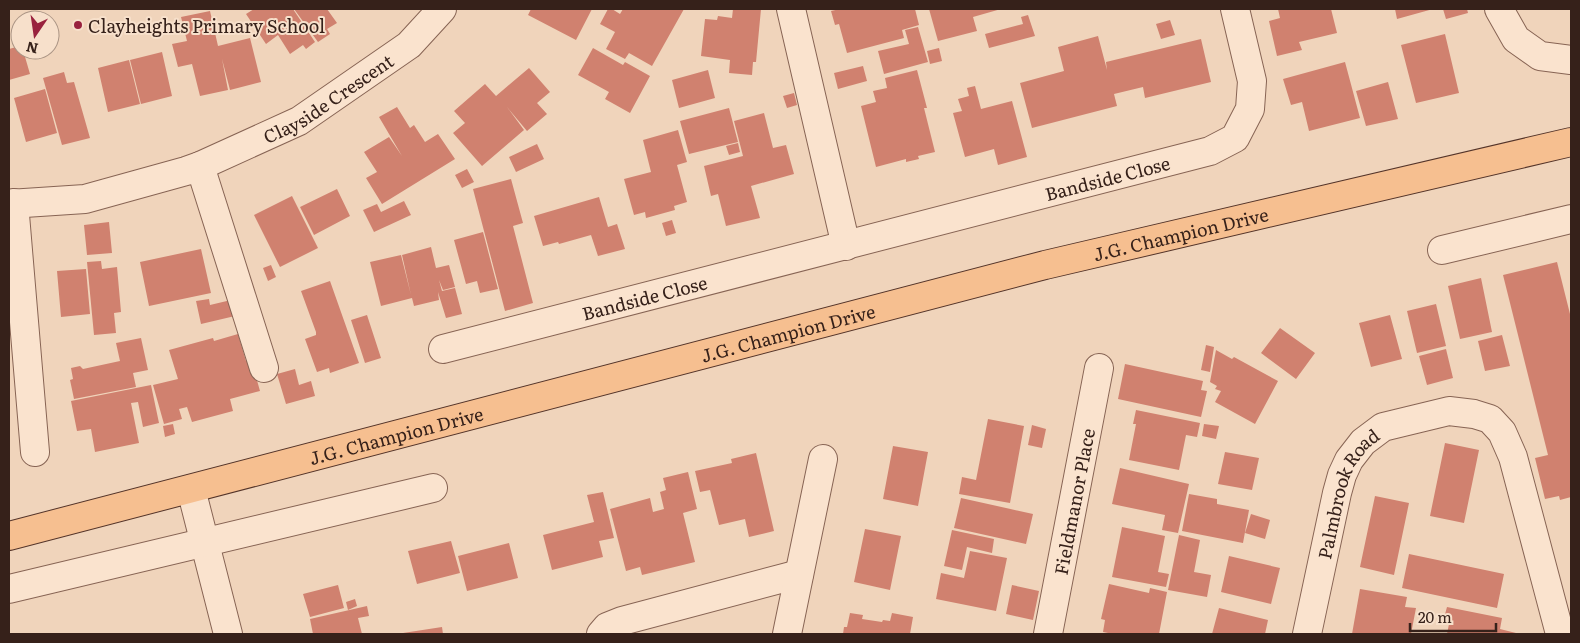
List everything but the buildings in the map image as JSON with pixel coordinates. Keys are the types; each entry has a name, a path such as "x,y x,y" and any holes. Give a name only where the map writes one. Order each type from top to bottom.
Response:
{"main road":[{"name":"J.G. Champion Drive","path":"9,536 1046,265 1571,142"}],"street":[{"name":"Clayside Crescent","path":"35,452 12,203 84,199 200,166 299,121 409,45 442,9"},
{"path":"791,9 846,246"},
{"name":"Bandside Close","path":"443,349 1210,151 1235,138 1250,109 1252,81 1235,9"},
{"path":"1499,9 1516,39 1540,56 1571,60"},
{"path":"200,166 264,368"},
{"path":"1442,250 1571,219"},
{"name":"Fieldmanor Place","path":"1048,634 1099,368"},
{"name":"Palmbrook Road","path":"1307,634 1337,493 1342,474 1349,460 1363,442 1382,427 1449,411 1474,414 1490,420 1502,432 1513,457 1560,634"},
{"path":"787,634 823,459"},
{"path":"9,589 433,488"},
{"path":"191,489 228,634"},
{"path":"601,634 608,627 622,621 799,574"}],"place":[{"name":"Clayheights Primary School","path":"78,25"}]}
